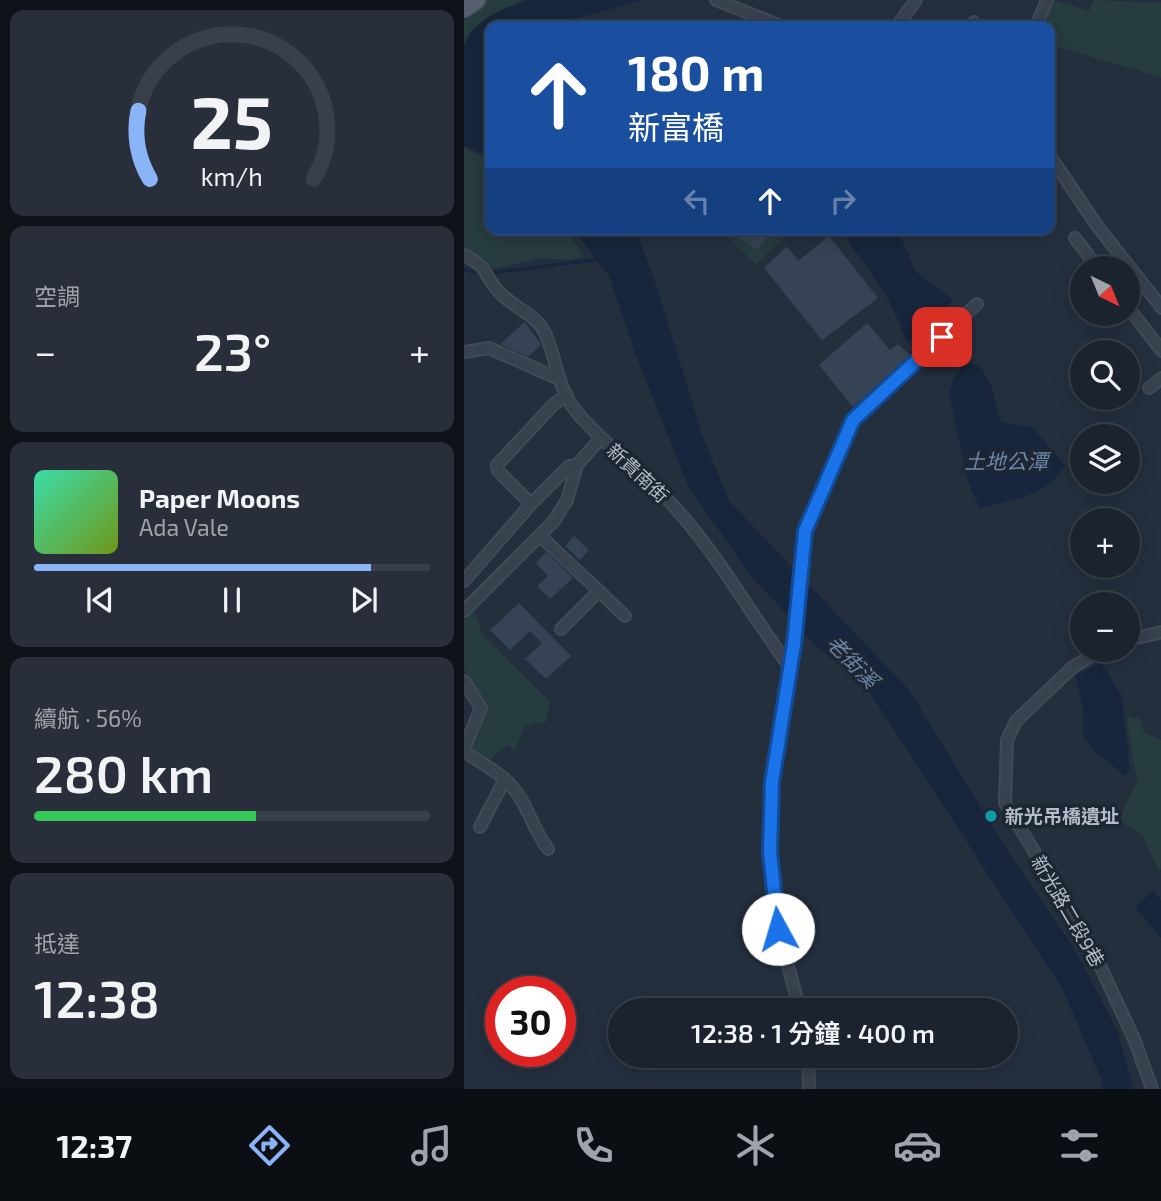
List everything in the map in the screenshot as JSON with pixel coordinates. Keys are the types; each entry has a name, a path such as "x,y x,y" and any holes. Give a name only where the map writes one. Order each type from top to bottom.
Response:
{"main road":[{"path":"464,8 476,0"}],"street":[{"path":"716,0 768,21"},
{"path":"905,21 916,0"},
{"path":"1038,21 1047,0"},
{"path":"1055,163 1098,227 1161,309"},
{"path":"1075,238 1089,256"},
{"name":"新貴南街","path":"464,255 489,275 501,295 525,311 545,332 559,379 572,406 600,438 664,495 692,529 790,667"},
{"path":"797,998 778,929 770,852 772,782 794,644 805,531 853,420 977,304"},
{"path":"1140,323 1161,351"},
{"path":"464,352 489,348 559,379"},
{"path":"1149,388 1161,378"},
{"path":"530,504 498,471 497,466 554,404 567,395"},
{"path":"464,611 540,536 567,499 577,465 600,438"},
{"path":"464,581 530,504 569,466 577,465"},
{"path":"540,536 624,616"},
{"path":"561,629 599,591"},
{"path":"1140,637 1161,632"},
{"name":"新光路二段9巷","path":"1081,662 1016,721 1007,740 1005,803 1090,943 1135,1041 1152,1089"},
{"path":"464,681 481,708 464,750 505,779 520,796 527,815 548,849"},
{"path":"480,827 505,779"},
{"path":"808,1068 809,1089"}],"green space":[{"path":"487,0 523,0 485,18 464,44 464,16"},
{"path":"1053,0 1089,11 1094,0 1161,3 1161,77 1055,46 1055,21 1045,21"},
{"path":"464,148 485,158 485,235 570,235 584,256 571,260 540,258 498,268 464,263"},
{"path":"725,235 782,235 784,238 756,264"},
{"path":"472,611 481,627 479,630 550,702 546,722 525,726 515,751 507,745 490,760 471,751 488,710 464,669 464,620"},
{"path":"1127,716 1140,719 1144,732 1161,740 1162,868 1159,870 1142,835 1119,819 1138,779 1133,763"}],"water":[{"path":"528,0 643,0 566,21 485,21 485,155 464,146 464,47 473,30 481,23 499,11"},
{"name":"老街溪","path":"578,235 637,235 656,284 702,435 729,501 909,690 1007,850 1074,948 1118,1032 1133,1089 1103,1089 1063,990 865,685 817,647 751,576 688,486 636,355 609,276"},
{"path":"844,235 900,235 915,271 953,300 928,335 907,342 888,298"},
{"name":"土地公潭","path":"963,365 980,365 991,385 1001,422 1032,427 1065,465 1049,484 1039,490 1015,500 979,508 967,478 949,393 955,376"},
{"path":"1101,663 1122,697 1130,771 1125,776 1095,751 1083,736 1083,708 1075,676"},
{"path":"1154,890 1161,901 1161,938 1135,907"}],"building":[{"path":"736,235 766,235 768,237 757,250"},
{"path":"829,236 878,298 822,340 764,268 787,246 798,261"},
{"path":"525,322 541,345 528,357 500,344"},
{"path":"867,323 890,350 898,344 910,355 853,407 819,365"},
{"path":"574,536 589,550 580,560 565,546"},
{"path":"546,552 573,578 550,599 537,586 548,576 536,563"},
{"path":"519,603 571,656 546,679 525,659 542,643 530,631 510,650 490,630"}],"waterway":[{"path":"490,273 600,259"},
{"path":"464,270 483,273"}],"place":[{"name":"新光吊橋遺址","path":"991,816"}],"route":[{"path":"778,929 770,852 772,782 794,644 805,531 853,420 942,337"}]}
